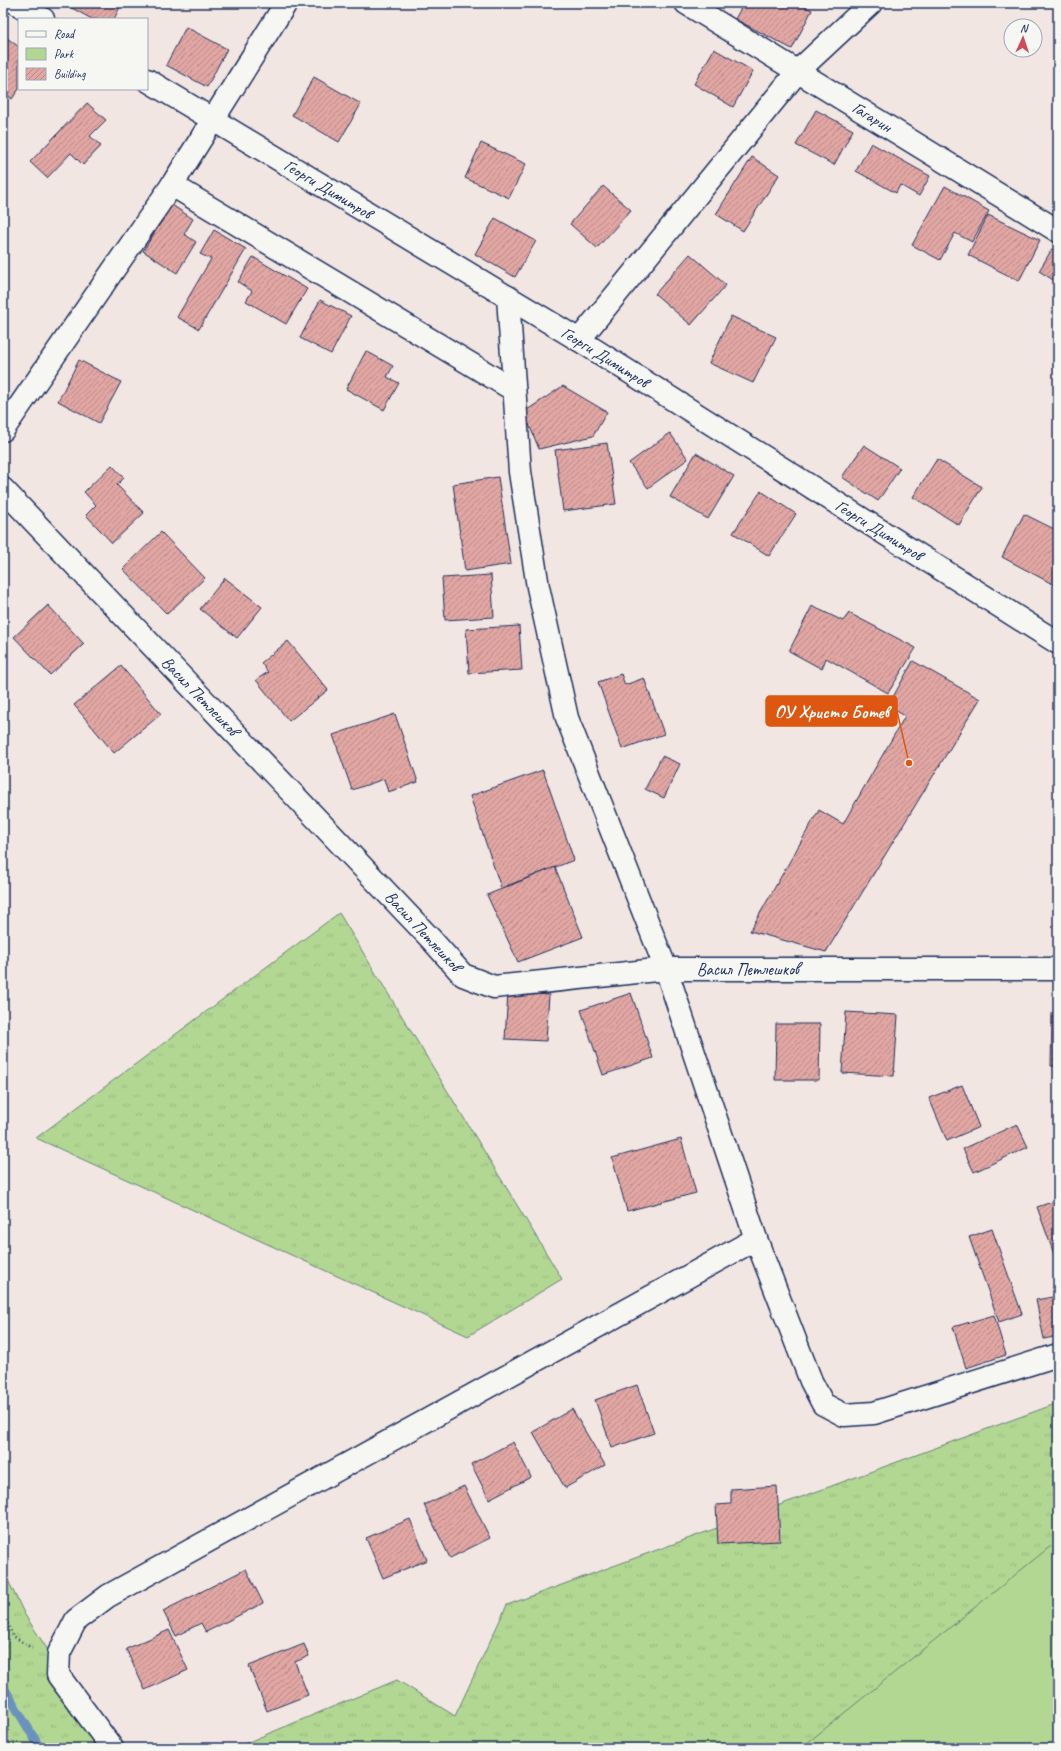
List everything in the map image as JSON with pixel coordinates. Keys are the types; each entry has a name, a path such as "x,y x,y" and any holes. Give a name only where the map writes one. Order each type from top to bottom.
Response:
{"street":[{"path":"16,3 41,18"},
{"path":"3,430 172,184 214,120 286,3"},
{"name":"Гагарин","path":"686,3 1058,231"},
{"path":"579,340 798,71 871,3"},
{"name":"Георги Димитров","path":"148,81 579,340 1058,643"},
{"path":"172,184 514,390"},
{"path":"508,297 520,472 538,587 567,718 666,969 756,1239 812,1381 823,1404 844,1415 874,1414 1058,1355"},
{"name":"Васил Петлешков","path":"3,489 430,938 463,975 494,987 666,969 1058,969"},
{"path":"112,1748 58,1675 59,1653 76,1620 108,1596 756,1239"}],"path":[{"path":"3,1612 13,1636 59,1664"}],"green space":[{"path":"339,913 562,1279 468,1336 36,1138"},
{"path":"1058,1403 1058,1748 234,1748 397,1680 455,1716 507,1605"},
{"path":"1052,1545 1058,1553 1058,1748 801,1748"},
{"path":"3,1570 25,1615 112,1748 3,1748"}],"building":[{"path":"70,3 122,3 114,18 90,18 68,6"},
{"path":"744,3 798,3 812,10 792,49 735,19"},
{"path":"186,27 227,49 207,87 166,65"},
{"path":"3,35 18,46 18,90 12,99 3,92"},
{"path":"714,49 753,71 733,107 694,84"},
{"path":"314,77 361,104 339,142 292,115"},
{"path":"87,103 106,120 90,136 101,146 83,165 71,153 47,178 30,162"},
{"path":"816,110 853,130 834,165 796,145"},
{"path":"481,143 526,164 509,198 465,178"},
{"path":"871,143 930,176 919,196 900,185 896,193 856,171"},
{"path":"752,157 779,175 743,231 716,214"},
{"path":"603,186 631,210 597,248 570,224"},
{"path":"945,186 989,211 972,242 955,233 940,260 912,245"},
{"path":"172,205 193,219 184,234 196,242 177,273 143,251"},
{"path":"988,215 1040,240 1019,281 968,255"},
{"path":"495,218 536,241 515,277 475,254"},
{"path":"214,230 246,249 199,329 177,317 211,259 200,254"},
{"path":"1052,249 1058,253 1058,283 1039,271"},
{"path":"690,254 726,285 691,325 655,294"},
{"path":"253,257 307,289 286,324 246,301 252,291 238,282"},
{"path":"320,300 351,316 331,354 300,338"},
{"path":"731,316 776,337 753,383 709,363"},
{"path":"366,351 393,366 387,377 399,383 384,410 346,389"},
{"path":"79,360 121,382 99,423 58,401"},
{"path":"563,386 607,412 593,436 539,449 524,412"},
{"path":"670,433 688,459 648,488 629,463"},
{"path":"607,443 616,504 563,511 555,450"},
{"path":"864,445 900,468 878,501 842,477"},
{"path":"696,453 734,476 708,519 670,497"},
{"path":"937,459 982,487 959,525 913,497"},
{"path":"112,465 124,478 117,485 144,513 112,543 86,515 96,505 84,492"},
{"path":"498,477 511,564 465,571 453,484"},
{"path":"761,491 796,514 769,556 733,533"},
{"path":"1024,514 1058,531 1058,587 1002,557"},
{"path":"161,532 205,578 167,614 123,569"},
{"path":"491,575 494,617 445,620 442,578"},
{"path":"225,578 262,607 237,638 200,609"},
{"path":"48,605 84,644 50,675 14,637"},
{"path":"812,606 843,621 849,613 916,648 888,693 826,658 822,669 789,651"},
{"path":"519,626 522,670 469,673 466,629"},
{"path":"288,641 328,690 289,721 256,680 268,672 261,663"},
{"path":"913,661 980,699 826,952 750,931 819,810 843,824 905,716 888,706"},
{"path":"121,666 161,714 114,753 74,705"},
{"path":"621,674 625,685 644,678 664,734 622,749 598,682"},
{"path":"395,714 418,782 388,792 384,779 352,790 333,735"},
{"path":"662,756 680,764 664,798 645,789"},
{"path":"543,770 574,860 501,888 470,796"},
{"path":"555,867 583,937 518,962 487,895"},
{"path":"508,992 549,995 546,1041 505,1039"},
{"path":"631,993 653,1058 603,1075 581,1010"},
{"path":"846,1012 898,1015 894,1076 842,1073"},
{"path":"1052,1013 1058,1013 1058,1066 1051,1066"},
{"path":"776,1024 820,1024 819,1080 775,1080"},
{"path":"962,1085 979,1127 947,1141 929,1098"},
{"path":"1017,1124 1028,1147 974,1172 963,1149"},
{"path":"681,1139 696,1193 627,1211 612,1158"},
{"path":"1058,1200 1058,1265 1037,1207"},
{"path":"992,1229 1022,1314 999,1322 969,1237"},
{"path":"1058,1296 1058,1336 1044,1339 1036,1300"},
{"path":"994,1315 1006,1355 966,1368 953,1327"},
{"path":"637,1385 654,1433 612,1448 595,1400"},
{"path":"572,1409 605,1465 565,1488 533,1432"},
{"path":"513,1442 531,1477 489,1499 471,1464"},
{"path":"464,1486 490,1538 450,1558 424,1505"},
{"path":"777,1486 780,1541 718,1544 716,1505 731,1504 731,1489"},
{"path":"410,1519 427,1560 383,1578 366,1538"},
{"path":"246,1569 263,1603 206,1632 201,1623 176,1636 163,1611"},
{"path":"169,1630 188,1670 145,1690 126,1649"},
{"path":"304,1644 309,1656 295,1662 308,1695 267,1711 249,1666"}],"waterway":[{"path":"3,1686 40,1748"}],"place":[{"name":"ОУ Христо Ботев","path":"909,763"}]}
